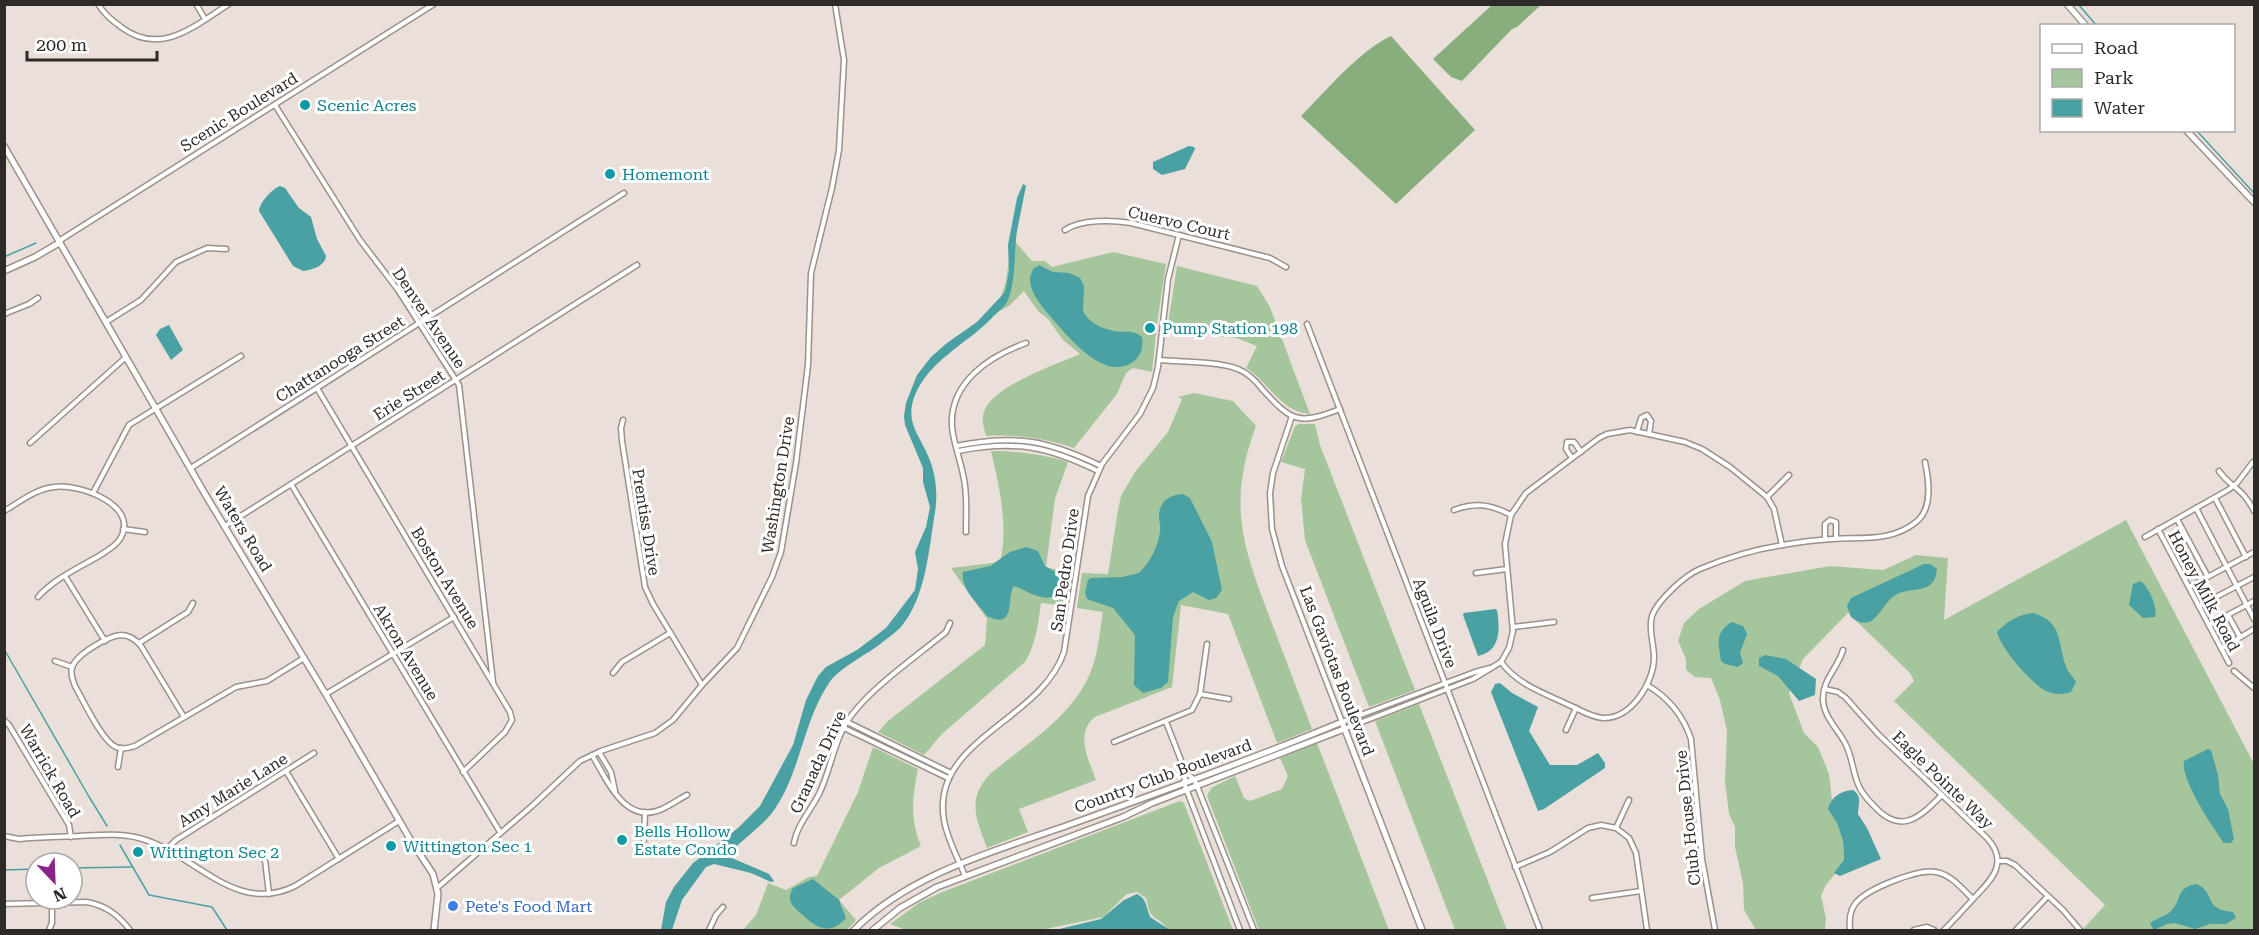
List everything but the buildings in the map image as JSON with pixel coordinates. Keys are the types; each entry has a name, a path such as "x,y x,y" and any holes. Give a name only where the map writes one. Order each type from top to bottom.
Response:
{"street":[{"path":"98,4 106,15 130,33 147,40 162,40 179,35 229,4"},
{"path":"196,4 205,19"},
{"name":"Scenic Boulevard","path":"59,243 126,198 434,4"},
{"name":"Washington Drive","path":"438,887 574,767 598,752 660,730 673,720 737,648 772,577 781,552 806,387 811,273 840,145 844,60 836,4"},
{"path":"2067,4 2084,24"},
{"name":"Denver Avenue","path":"275,105 360,240 398,290 456,379 460,389 493,682"},
{"path":"2188,132 2254,202"},
{"name":"Waters Road","path":"4,146 125,358 326,694 399,821 430,869 438,887"},
{"name":"Chattanooga Street","path":"191,468 624,193"},
{"name":"Cuervo Court","path":"1065,230 1078,224 1121,221 1270,258 1286,267"},
{"name":"San Pedro Drive","path":"965,877 944,820 943,797 948,778 967,752 1042,690 1058,667 1064,652 1068,630 1086,506 1098,471 1143,408 1154,383 1159,360 1167,285 1179,235"},
{"path":"4,271 59,243"},
{"path":"105,322 141,300 176,262 207,249 226,249"},
{"name":"Erie Street","path":"225,526 637,265"},
{"path":"4,314 24,307 38,298"},
{"name":"Aguila Drive","path":"1307,324 1540,930"},
{"path":"966,532 965,486 952,418 955,403 961,388 978,369 1005,352 1026,343"},
{"path":"93,493 126,429 133,421 241,356"},
{"path":"30,443 125,358"},
{"path":"1159,360 1218,365 1238,370 1256,381 1283,411 1292,416 1314,418 1340,409"},
{"name":"Boston Avenue","path":"317,388 510,712 511,723 505,732 464,772"},
{"path":"1637,432 1641,418 1647,415 1651,421 1649,434"},
{"name":"Las Gaviotas Boulevard","path":"1292,416 1273,473 1270,503 1272,530 1282,566 1422,930"},
{"name":"Prentiss Drive","path":"623,420 622,441 641,573 653,604 702,686"},
{"path":"1782,545 1774,508 1767,497 1730,467 1702,449 1685,442 1630,430 1607,434 1526,493 1511,515 1505,544 1513,627 1509,648 1500,662 1522,683 1576,708 1603,718 1619,715 1632,705 1647,685 1654,658 1652,619 1662,600 1697,570 1750,551 1782,545 1836,538 1883,538 1917,522 1926,507 1929,480 1925,462"},
{"path":"957,449 990,440 1026,440 1062,448 1101,466"},
{"path":"1572,458 1566,449 1567,441 1574,442 1581,452"},
{"path":"957,449 999,445 1038,448 1070,457 1098,471"},
{"path":"2145,537 2234,485 2254,462 2246,458"},
{"path":"2219,471 2225,479 2246,495 2254,511"},
{"path":"1767,497 1789,475"},
{"name":"Akron Avenue","path":"291,484 500,832"},
{"path":"4,511 31,494 53,487 68,486 93,493 115,507 123,520 119,542 50,585 38,597"},
{"path":"2215,498 2246,557"},
{"path":"1454,510 1467,505 1481,504 1499,508 1511,515"},
{"path":"2196,508 2254,619"},
{"path":"2177,519 2208,577"},
{"path":"1825,539 1825,524 1830,520 1836,522 1836,538"},
{"path":"123,529 145,532"},
{"name":"Honey Milk Road","path":"2158,530 2229,663"},
{"path":"2189,587 2254,552"},
{"path":"1476,573 1507,569"},
{"path":"65,576 105,641"},
{"path":"2199,606 2254,577"},
{"path":"2209,626 2254,601"},
{"path":"139,643 188,612 194,603"},
{"path":"2228,615 2240,637"},
{"path":"326,694 454,617"},
{"path":"1513,627 1554,622"},
{"name":"Granada Drive","path":"794,843 796,832 825,782 847,722 868,696 946,632 950,623"},
{"path":"2221,648 2254,629"},
{"path":"613,673 622,662 670,633"},
{"path":"184,717 139,643 128,636 115,636 105,641 83,654 72,667 72,677 80,695 106,739 121,748 135,746 236,687 267,681 304,658"},
{"path":"1114,742 1192,710 1200,694 1207,645"},
{"path":"1843,650 1842,656 1826,680 1823,701 1827,715 1846,745 1857,783 1864,795 1880,813 1897,821 1911,820 1921,815 1942,795"},
{"path":"55,662 72,667"},
{"name":"Country Club Boulevard","path":"873,930 911,901 937,887 1473,680 1500,662"},
{"name":"Country Club Boulevard","path":"854,930 877,909 901,892 929,877 1493,667"},
{"path":"2234,671 2254,688"},
{"name":"Club House Drive","path":"1647,685 1675,707 1691,739 1704,867 1715,930"},
{"name":"Eagle Pointe Way","path":"1825,689 1838,692 1846,698 1878,734 1990,842 1998,861"},
{"path":"1200,694 1229,699"},
{"path":"1566,730 1576,708"},
{"name":"Warrick Road","path":"4,720 69,825 71,837"},
{"path":"847,722 951,773"},
{"path":"1166,722 1186,773 1194,779 1197,786 1254,930"},
{"path":"844,728 948,778"},
{"path":"117,767 121,748"},
{"path":"598,752 611,772 616,795"},
{"name":"Amy Marie Lane","path":"166,850 176,840 314,753"},
{"path":"592,755 616,795 627,806 645,812 663,809 687,795"},
{"path":"286,771 339,859"},
{"path":"1186,773 1184,783 1186,790 1240,930"},
{"path":"1616,828 1629,800"},
{"path":"644,840 645,812"},
{"path":"4,836 19,839 129,836 144,839 236,890 251,894 269,894 285,891 295,886 399,821"},
{"path":"1515,867 1550,852 1588,828 1600,825 1616,828 1625,834 1634,848 1647,930"},
{"path":"265,860 269,894"},
{"path":"1944,930 1993,877 1998,861 2007,861 2048,896 2080,930"},
{"path":"1850,930 1851,912 1859,900 1915,873 1927,871 1943,874 1973,899"},
{"path":"434,930 438,887"},
{"path":"1592,898 1641,891"},
{"path":"2016,930 2048,896"},
{"path":"84,902 97,904 115,913 130,930"},
{"path":"4,904 24,903"},
{"path":"709,930 716,915 723,907"},
{"path":"49,930 52,923 52,911"},
{"path":"1914,930 1927,927 1934,930"}],"green space":[{"path":"1492,5 1541,5 1512,29 1462,81 1451,77 1433,59"},
{"path":"1391,36 1475,130 1396,204 1301,116 1355,61"},
{"path":"1012,238 1032,261 1045,261 1052,267 1113,252 1166,264 1157,324 1147,322 1147,331 1156,333 1152,372 1133,368 1126,373 1117,394 1074,448 1030,438 986,436 983,421 989,402 1026,377 1080,354 1063,340 1024,291 1009,306 982,320 1001,297 1006,281"},
{"path":"1177,266 1257,286 1270,307 1310,414 1291,408 1246,368 1257,346 1236,338 1167,331"},
{"path":"1194,393 1233,401 1256,426 1242,480 1242,528 1254,574 1312,729 1277,743 1228,614 1181,605 1172,687 1095,717 1085,731 1084,739 1087,756 1096,780 1019,809 1028,832 987,848 977,818 978,791 991,773 1037,737 1065,711 1087,680 1096,656 1103,612 1077,608 1082,573 1108,574 1121,496 1135,472 1168,432 1182,399 1178,397"},
{"path":"1315,424 1320,445 1415,690 1369,707 1305,540 1301,499 1305,469 1281,462 1295,426"},
{"path":"991,451 1030,454 1068,462 1055,499 1046,567 1071,573 1066,606 1041,603 1034,641 1025,662 942,734 924,755 878,732 888,721 985,645 987,619 951,568 1000,562 1004,534 1003,520 1000,492"},
{"path":"2126,520 2254,764 2254,930 2083,930 2105,905 1894,701 1914,681 1910,673 1848,613 1803,659 1789,693 1804,733 1818,747 1829,774 1832,800 1830,802 1843,841 1844,863 1826,885 1821,896 1826,918 1825,930 1756,930 1744,910 1743,883 1735,847 1735,827 1729,814 1725,782 1727,731 1720,700 1711,678 1695,677 1686,670 1686,659 1678,641 1684,623 1699,609 1745,581 1830,566 1883,570 1916,555 1948,558 1944,620"},
{"path":"1419,704 1507,930 1455,930 1375,721"},
{"path":"1317,743 1389,930 1259,930 1207,796 1211,788 1235,776 1244,798 1250,801 1282,789 1288,776 1280,758"},
{"path":"873,747 918,769 913,808 915,827 921,846 879,868 839,900 856,920 847,930 743,930 756,915 768,883 786,890 809,877 817,876 858,792"},
{"path":"1180,801 1184,803 1233,930 1167,930 1150,913 1146,898 1137,892 1127,894 1103,917 1041,930 906,930 890,924 919,903 940,893"}],"water":[{"path":"1189,146 1195,149 1185,169 1162,175 1153,169 1153,162"},
{"path":"1023,184 1026,186 1017,231 1012,286 1007,302 981,328 929,372 921,383 912,405 912,421 931,465 936,492 928,557 916,603 898,630 845,668 829,683 814,712 792,775 778,804 761,825 727,856 769,874 774,881 714,864 706,867 682,900 672,930 661,930 666,902 674,887 693,863 738,828 760,806 793,745 806,700 818,676 826,667 857,650 886,628 915,590 918,569 915,552 926,527 930,507 923,482 923,468 905,425 906,403 917,375 931,357 977,322 1005,292 1009,271 1008,245 1017,198"},
{"path":"280,186 285,188 299,208 311,217 317,239 326,256 321,265 303,271 293,266 259,211 266,197"},
{"path":"1039,265 1053,272 1069,273 1080,278 1084,286 1083,311 1092,322 1105,329 1132,332 1142,337 1138,357 1122,367 1111,366 1101,363 1080,348 1043,308 1033,291 1030,276 1033,269"},
{"path":"169,325 183,350 171,360 156,335 160,329"},
{"path":"1183,494 1190,498 1212,542 1222,590 1216,598 1209,600 1193,592 1179,601 1173,617 1168,682 1161,688 1143,693 1134,685 1135,635 1113,608 1087,599 1085,592 1088,580 1091,578 1122,577 1139,573 1155,549 1160,529 1159,511 1163,503 1169,497"},
{"path":"1026,547 1038,551 1045,566 1064,577 1065,586 1054,597 1047,598 1014,586 1007,616 1003,619 996,619 987,616 967,590 963,572 990,566 1010,552"},
{"path":"1924,564 1930,564 1937,569 1932,583 1926,587 1894,596 1871,621 1859,622 1851,617 1847,606 1851,598"},
{"path":"2141,581 2152,598 2155,617 2143,618 2129,605 2133,584"},
{"path":"1495,609 1498,617 1498,632 1495,644 1486,653 1478,656 1463,615"},
{"path":"2033,613 2050,622 2058,634 2067,668 2076,682 2071,692 2058,694 2044,690 2016,664 2000,639 1997,632 2004,625 2013,619"},
{"path":"1732,622 1743,626 1747,634 1740,653 1743,663 1738,667 1721,661 1719,650 1722,630"},
{"path":"1765,655 1786,659 1816,679 1815,695 1799,701 1778,676 1759,666 1759,658"},
{"path":"1500,683 1512,693 1538,707 1529,731 1550,765 1577,765 1598,753 1605,763 1605,768 1538,811 1491,692 1495,684"},
{"path":"2208,749 2211,750 2218,775 2220,794 2228,809 2234,839 2231,843 2224,843 2205,815 2192,791 2184,769 2184,761"},
{"path":"1853,790 1859,798 1858,814 1881,859 1840,876 1834,873 1844,860 1843,841 1837,823 1828,809 1831,801 1837,795"},
{"path":"813,879 839,900 846,918 836,926 821,928 816,926 795,908 791,901 793,888"},
{"path":"2197,884 2207,892 2217,908 2233,912 2236,918 2226,924 2210,924 2195,929 2175,923 2154,930 2150,924 2171,911 2185,888"},
{"path":"1137,894 1144,901 1150,917 1170,930 1055,930 1101,919 1124,900"}],"waterway":[{"path":"2078,4 2095,24"},
{"path":"2198,132 2254,193"},
{"path":"4,257 36,243"},
{"path":"4,649 107,826"},
{"path":"120,845 149,895 212,907 227,930"},
{"path":"84,868 131,867"},
{"path":"4,870 24,869"}],"place":[{"name":"Scenic Acres","path":"305,105"},
{"name":"Homemont","path":"610,174"},
{"name":"Pump Station 198","path":"1150,328"},
{"name":"Bells Hollow Estate Condo","path":"622,840"},
{"name":"Wittington Sec 1","path":"391,846"},
{"name":"Wittington Sec 2","path":"138,852"},
{"name":"Pete's Food Mart","path":"453,906"}]}
